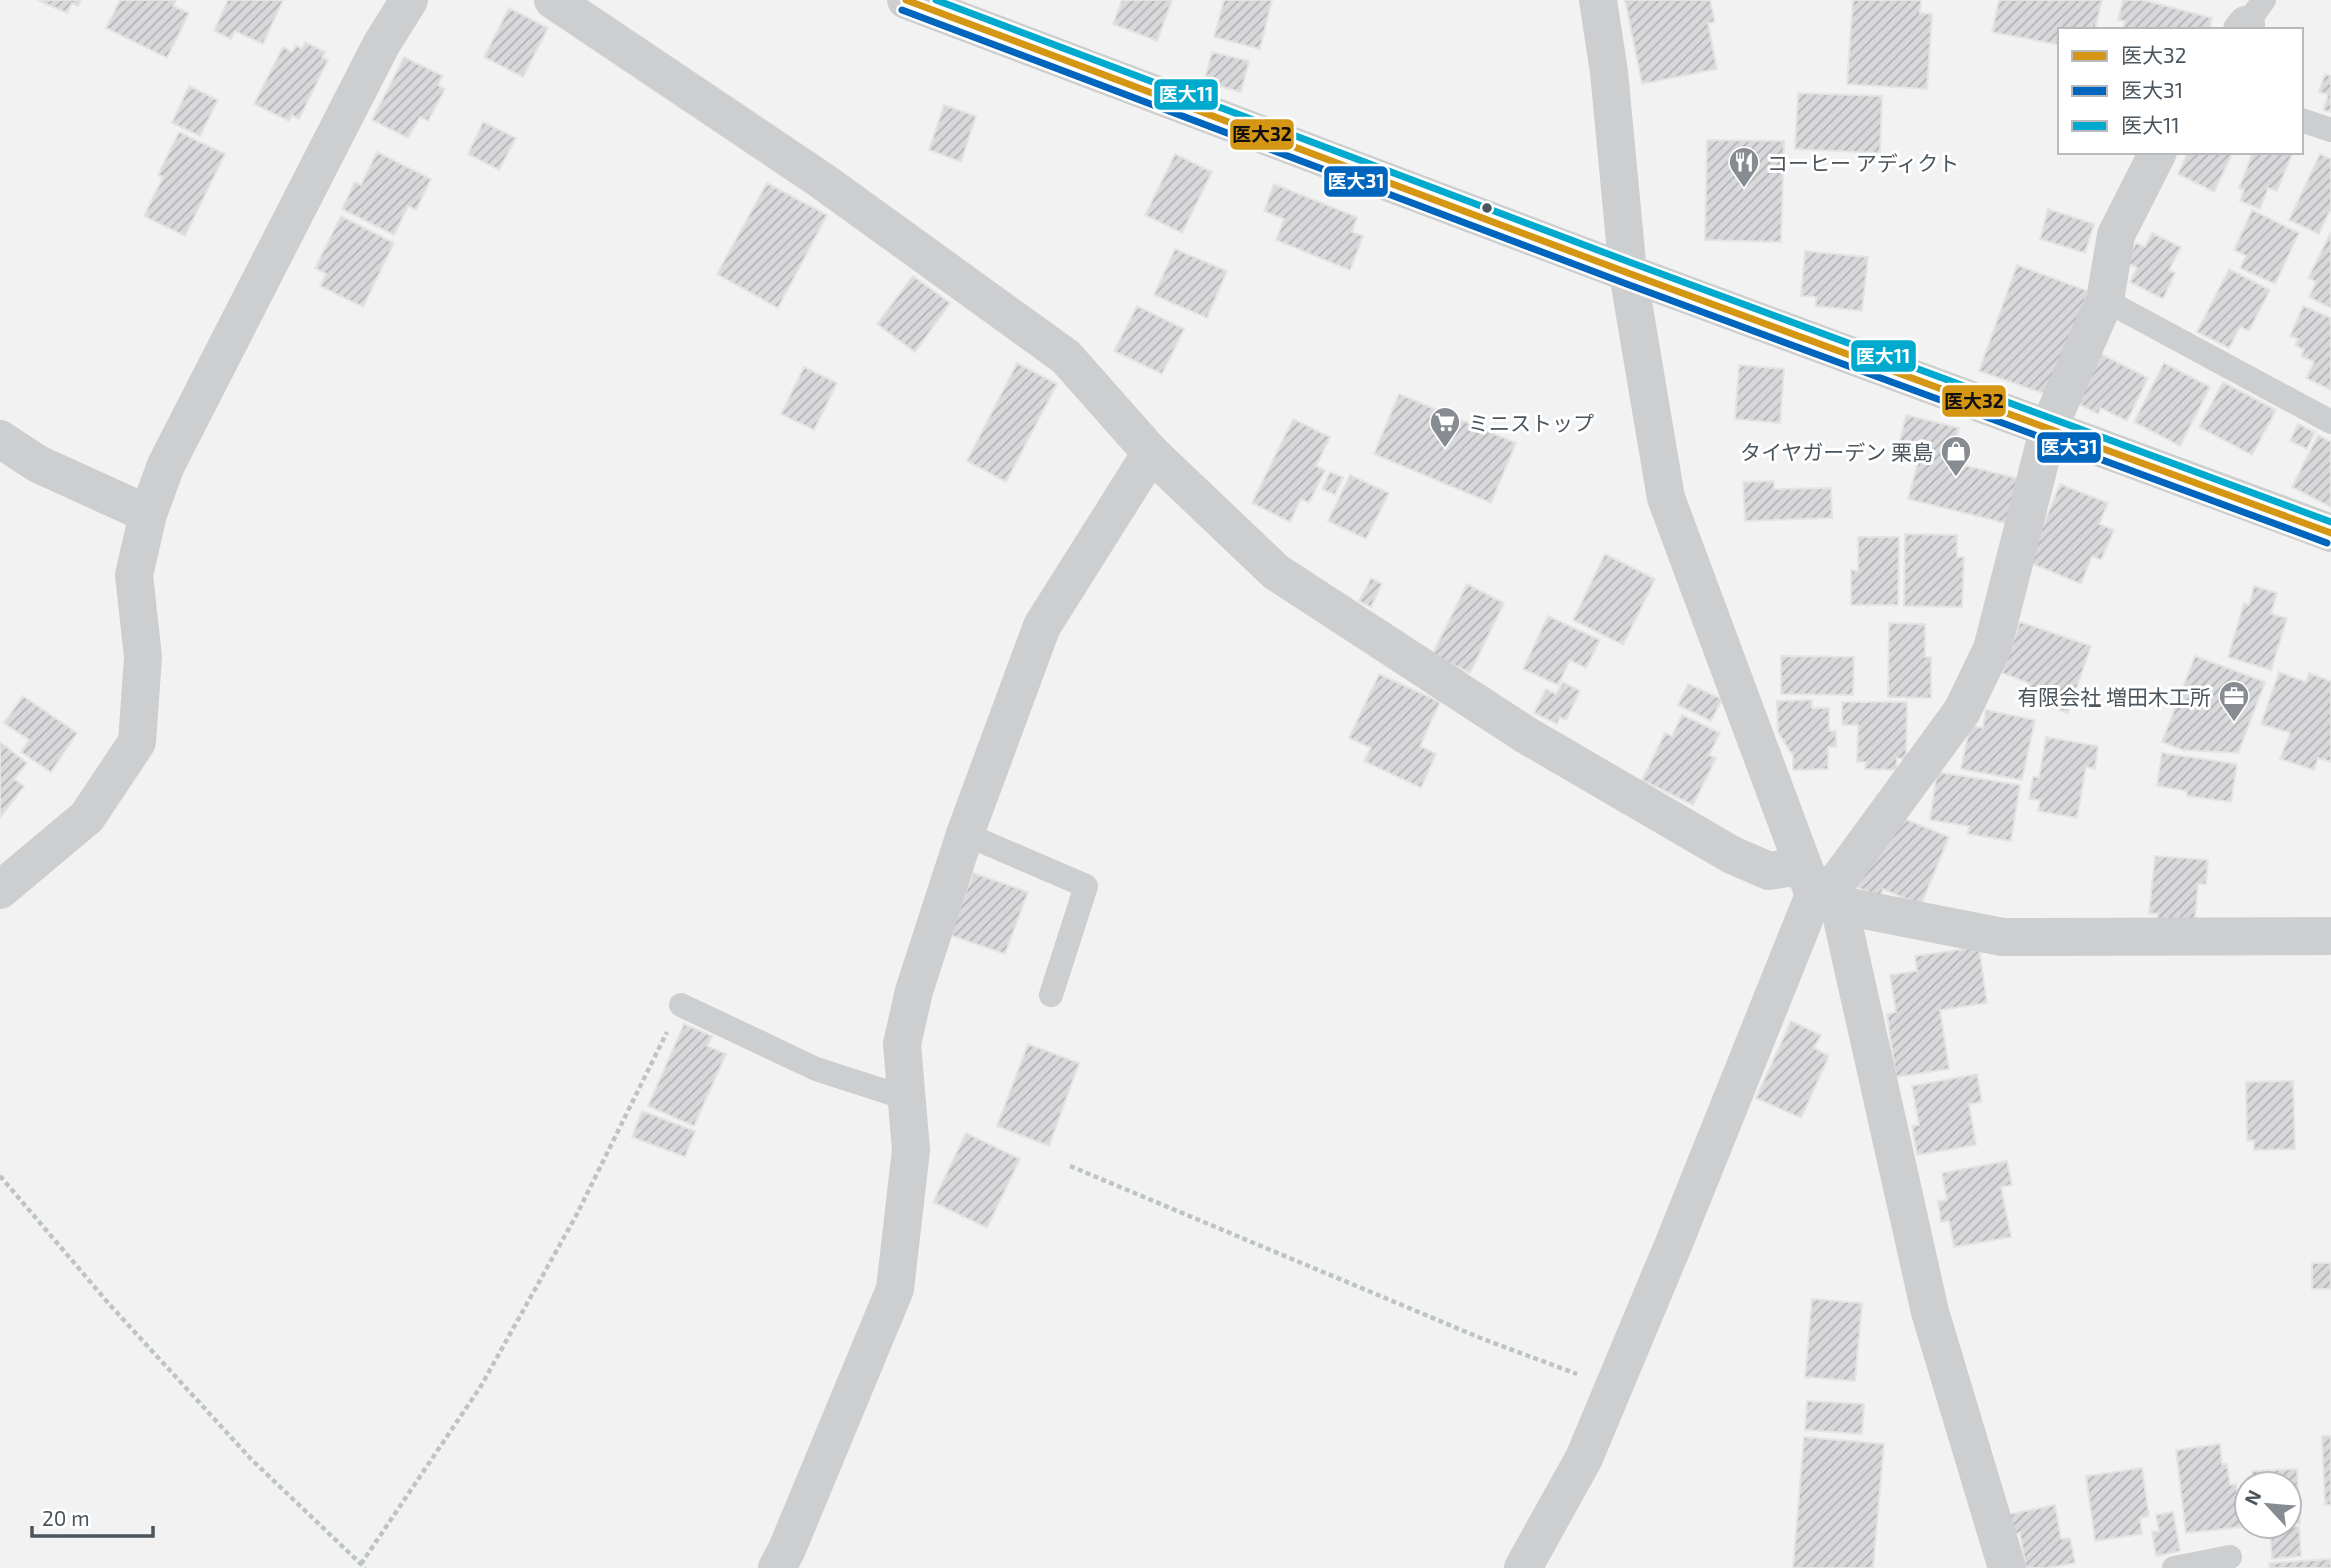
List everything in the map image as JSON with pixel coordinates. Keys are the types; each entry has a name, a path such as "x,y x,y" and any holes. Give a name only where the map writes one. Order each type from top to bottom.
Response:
{"street":[{"path":"0,890 87,817 136,742 143,657 134,575 148,514 166,465 381,45 409,0"},
{"path":"553,0 821,180 1066,357 1151,453 1276,572 1526,735 1732,855 1819,889 2002,937 2331,936"},
{"path":"906,0 1628,273 2331,533"},
{"path":"1598,0 1609,72 1628,273 1666,498 1819,889 1930,1312 2007,1568"},
{"path":"1523,1568 1584,1458 1819,889 1839,879 1962,711 1992,649 2049,427 2105,300 2116,235 2157,154"},
{"path":"0,439 38,464 148,514"},
{"path":"777,1568 788,1549 895,1289 911,1150 902,1044 914,991 965,834 1042,626 1151,453"}],"lane":[{"path":"2303,121 2331,130"},
{"path":"2105,300 2331,422"},
{"path":"965,834 1086,886 1051,995"},
{"path":"681,1005 816,1069 906,1098"},
{"path":"2174,1568 2230,1556"}],"path":[{"path":"0,1176 110,1306 251,1459 363,1566 481,1386 577,1214 681,1005"},
{"path":"1070,1166 1483,1339 1613,1388"}],"building":[{"path":"37,0 81,0 78,6 72,3 67,13"},
{"path":"120,0 176,0 173,6 189,13 167,58 106,28"},
{"path":"228,0 283,0 263,44 235,31 231,39 214,31"},
{"path":"1122,0 1172,0 1157,41 1113,24"},
{"path":"1224,0 1272,0 1260,49 1214,37"},
{"path":"1625,0 1710,0 1715,22 1708,23 1717,69 1642,84"},
{"path":"1853,0 1921,0 1920,13 1932,14 1927,89 1847,84"},
{"path":"1999,0 2102,0 2095,28 2058,28 2058,45 1992,32"},
{"path":"2123,0 2143,0 2212,18 2210,28 2123,28 2125,21 2118,20"},
{"path":"509,8 548,28 523,77 484,57"},
{"path":"305,42 325,52 322,57 328,60 299,119 292,115 289,121 254,104 283,47 292,52 296,45 302,49"},
{"path":"1212,52 1249,61 1241,92 1204,82"},
{"path":"404,57 443,76 438,85 445,89 428,121 420,117 408,138 372,120"},
{"path":"2325,74 2331,76 2331,112 2323,110 2328,95 2319,92"},
{"path":"189,86 218,100 200,136 172,123"},
{"path":"1798,93 1882,96 1880,153 1795,149"},
{"path":"944,105 976,116 961,162 929,150"},
{"path":"483,122 516,138 499,170 468,154"},
{"path":"179,132 225,154 185,236 144,216 163,177 158,175"},
{"path":"1707,140 1784,141 1781,242 1705,240"},
{"path":"377,152 431,179 416,210 408,206 394,235 342,209 355,182 361,185"},
{"path":"1175,154 1212,172 1182,233 1145,215"},
{"path":"2187,154 2232,154 2214,192 2178,174"},
{"path":"2252,154 2292,154 2277,191 2268,188 2260,209 2240,201 2244,190 2239,188"},
{"path":"2320,154 2331,159 2331,212 2319,234 2289,220"},
{"path":"767,183 827,215 778,308 717,274"},
{"path":"1274,184 1357,217 1352,232 1363,236 1350,270 1276,240 1284,219 1264,211"},
{"path":"2048,209 2094,224 2085,253 2040,239"},
{"path":"2252,210 2299,233 2275,284 2240,268 2246,256 2234,250"},
{"path":"341,216 394,243 363,307 320,286 326,274 315,268"},
{"path":"2331,232 2331,308 2309,297 2316,282 2308,278"},
{"path":"2152,233 2181,247 2169,270 2175,273 2163,299 2130,282 2137,268 2126,262 2136,243 2145,247"},
{"path":"1175,249 1227,271 1207,318 1154,295"},
{"path":"1805,251 1868,257 1862,311 1816,306 1816,297 1801,296"},
{"path":"2017,265 2088,291 2051,396 1979,371"},
{"path":"2229,269 2270,290 2249,331 2240,327 2229,348 2197,332"},
{"path":"913,276 950,303 915,352 877,324"},
{"path":"1137,306 1184,329 1162,374 1114,351"},
{"path":"2303,306 2331,318 2331,390 2306,378 2314,362 2301,356 2304,350 2295,345 2298,339 2290,336"},
{"path":"2101,354 2148,378 2127,421 2101,408 2098,414 2077,403"},
{"path":"1017,363 1057,384 1006,482 967,461"},
{"path":"2164,363 2210,387 2180,446 2134,422"},
{"path":"1739,365 1784,369 1780,423 1735,419"},
{"path":"804,367 837,383 814,430 781,414"},
{"path":"2223,382 2276,410 2252,455 2199,427"},
{"name":"ミニストップ","path":"1399,394 1516,443 1491,503 1374,454"},
{"path":"1906,415 1959,428 1951,462 2020,479 2009,524 1908,499 1920,455 1898,449"},
{"path":"1293,419 1330,437 1316,466 1325,470 1309,503 1301,499 1290,522 1252,503"},
{"path":"2298,424 2315,432 2307,449 2290,441"},
{"path":"2318,435 2331,442 2331,507 2292,487"},
{"path":"1330,472 1343,477 1335,495 1322,489"},
{"path":"1350,475 1389,493 1366,539 1328,521"},
{"path":"1774,481 1774,489 1831,488 1832,518 1745,521 1743,482"},
{"path":"2060,484 2108,503 2099,524 2114,530 2101,560 2092,556 2081,584 2028,562"},
{"path":"1905,534 1957,535 1957,557 1964,557 1962,607 1904,606"},
{"path":"1858,537 1899,537 1898,605 1851,605 1851,570 1858,571"},
{"path":"1605,554 1655,579 1623,645 1573,620"},
{"path":"1371,578 1382,584 1371,607 1359,601"},
{"path":"1467,584 1504,603 1470,673 1432,655"},
{"path":"2254,586 2277,593 2271,614 2287,618 2271,670 2228,657 2244,603 2249,605"},
{"path":"1548,616 1600,640 1586,668 1570,660 1558,685 1523,669"},
{"path":"2020,622 2091,646 2068,713 2023,698 2029,683 2002,673"},
{"path":"1889,623 1925,624 1925,657 1931,657 1931,698 1888,697"},
{"path":"1781,656 1854,657 1853,695 1781,694"},
{"path":"2195,656 2265,682 2238,753 2183,750 2162,742"},
{"path":"2279,672 2306,682 2309,673 2331,681 2331,762 2318,758 2314,770 2280,759 2290,733 2261,724"},
{"path":"1379,674 1440,702 1420,746 1436,754 1421,788 1364,761 1371,748 1349,738"},
{"path":"1563,682 1580,691 1566,720 1560,717 1557,724 1534,713 1546,689 1556,694"},
{"path":"1688,684 1722,699 1711,721 1678,705"},
{"path":"23,696 77,733 51,772 21,752 29,740 4,723"},
{"path":"1812,700 1812,708 1829,708 1829,731 1836,731 1836,747 1828,747 1828,769 1793,770 1793,756 1778,732 1777,701"},
{"path":"1842,702 1907,702 1906,759 1897,758 1896,770 1865,769 1866,762 1857,762 1858,725 1842,725"},
{"path":"1986,710 2035,720 2022,780 1961,769 1970,725 1983,728"},
{"path":"1682,715 1720,733 1709,755 1716,758 1693,805 1642,780 1665,733 1672,736"},
{"path":"2046,737 2098,746 2095,769 2086,767 2077,818 2038,811 2040,800 2029,799 2033,777 2039,777"},
{"path":"0,742 27,763 14,779 24,786 0,818"},
{"path":"2162,753 2237,764 2231,802 2187,796 2187,791 2157,786"},
{"path":"1937,772 2020,785 2011,841 1968,834 1969,826 1930,820"},
{"path":"1895,815 1949,837 1921,905 1883,889 1880,897 1856,887"},
{"path":"2155,856 2208,860 2206,884 2198,884 2195,919 2157,922 2158,914 2149,913"},
{"path":"973,873 1028,892 1005,954 950,935"},
{"path":"1979,947 1987,1003 1940,1010 1949,1069 1896,1077 1887,1014 1896,1012 1890,975 1917,971 1915,956"},
{"path":"1791,1021 1821,1035 1814,1048 1829,1056 1801,1118 1756,1098"},
{"path":"684,1024 712,1036 707,1046 726,1054 694,1126 648,1106"},
{"path":"1028,1044 1079,1063 1049,1146 997,1126"},
{"path":"1977,1074 1982,1102 1969,1104 1976,1145 1917,1155 1912,1126 1919,1125 1912,1086"},
{"path":"2293,1081 2295,1149 2254,1150 2254,1140 2247,1141 2246,1082"},
{"path":"642,1111 695,1131 685,1157 632,1137"},
{"path":"966,1133 1020,1159 987,1228 933,1202"},
{"path":"2007,1161 2012,1185 2001,1187 2011,1237 1954,1247 1949,1221 1941,1222 1938,1201 1947,1200 1942,1173"},
{"path":"2312,1263 2331,1263 2331,1289 2312,1289"},
{"path":"1812,1299 1862,1303 1855,1381 1805,1377"},
{"path":"1807,1401 1864,1404 1862,1434 1805,1430"},
{"path":"2322,1436 2331,1436 2331,1505 2325,1505"},
{"path":"1804,1437 1884,1444 1873,1568 1793,1568"},
{"path":"2220,1444 2222,1464 2227,1464 2230,1485 2233,1484 2233,1528 2186,1533 2176,1450"},
{"path":"2142,1468 2149,1516 2140,1518 2142,1534 2095,1541 2086,1476"},
{"path":"2055,1505 2061,1539 2070,1538 2075,1563 2048,1568 2026,1568 2020,1533 2010,1535 2006,1515"},
{"path":"2173,1512 2180,1551 2156,1556 2152,1532 2159,1531 2156,1515"},
{"path":"2271,1540 2300,1540 2301,1556 2272,1559"},
{"path":"2331,1559 2331,1568 2270,1568 2269,1563"}],"transit line":[{"name":"医大32","path":"906,0 1628,273 2331,533"},
{"name":"医大11","path":"936,0 1632,263 2331,522"},
{"name":"医大31","path":"902,10 1624,283 2327,543"}],"place":[{"name":"コーヒー アディクト","path":"1744,189"},
{"name":"ミニストップ","path":"1445,449"},
{"name":"タイヤガーデン 栗島","path":"1956,478"},
{"name":"有限会社 増田木工所","path":"2234,723"}]}
